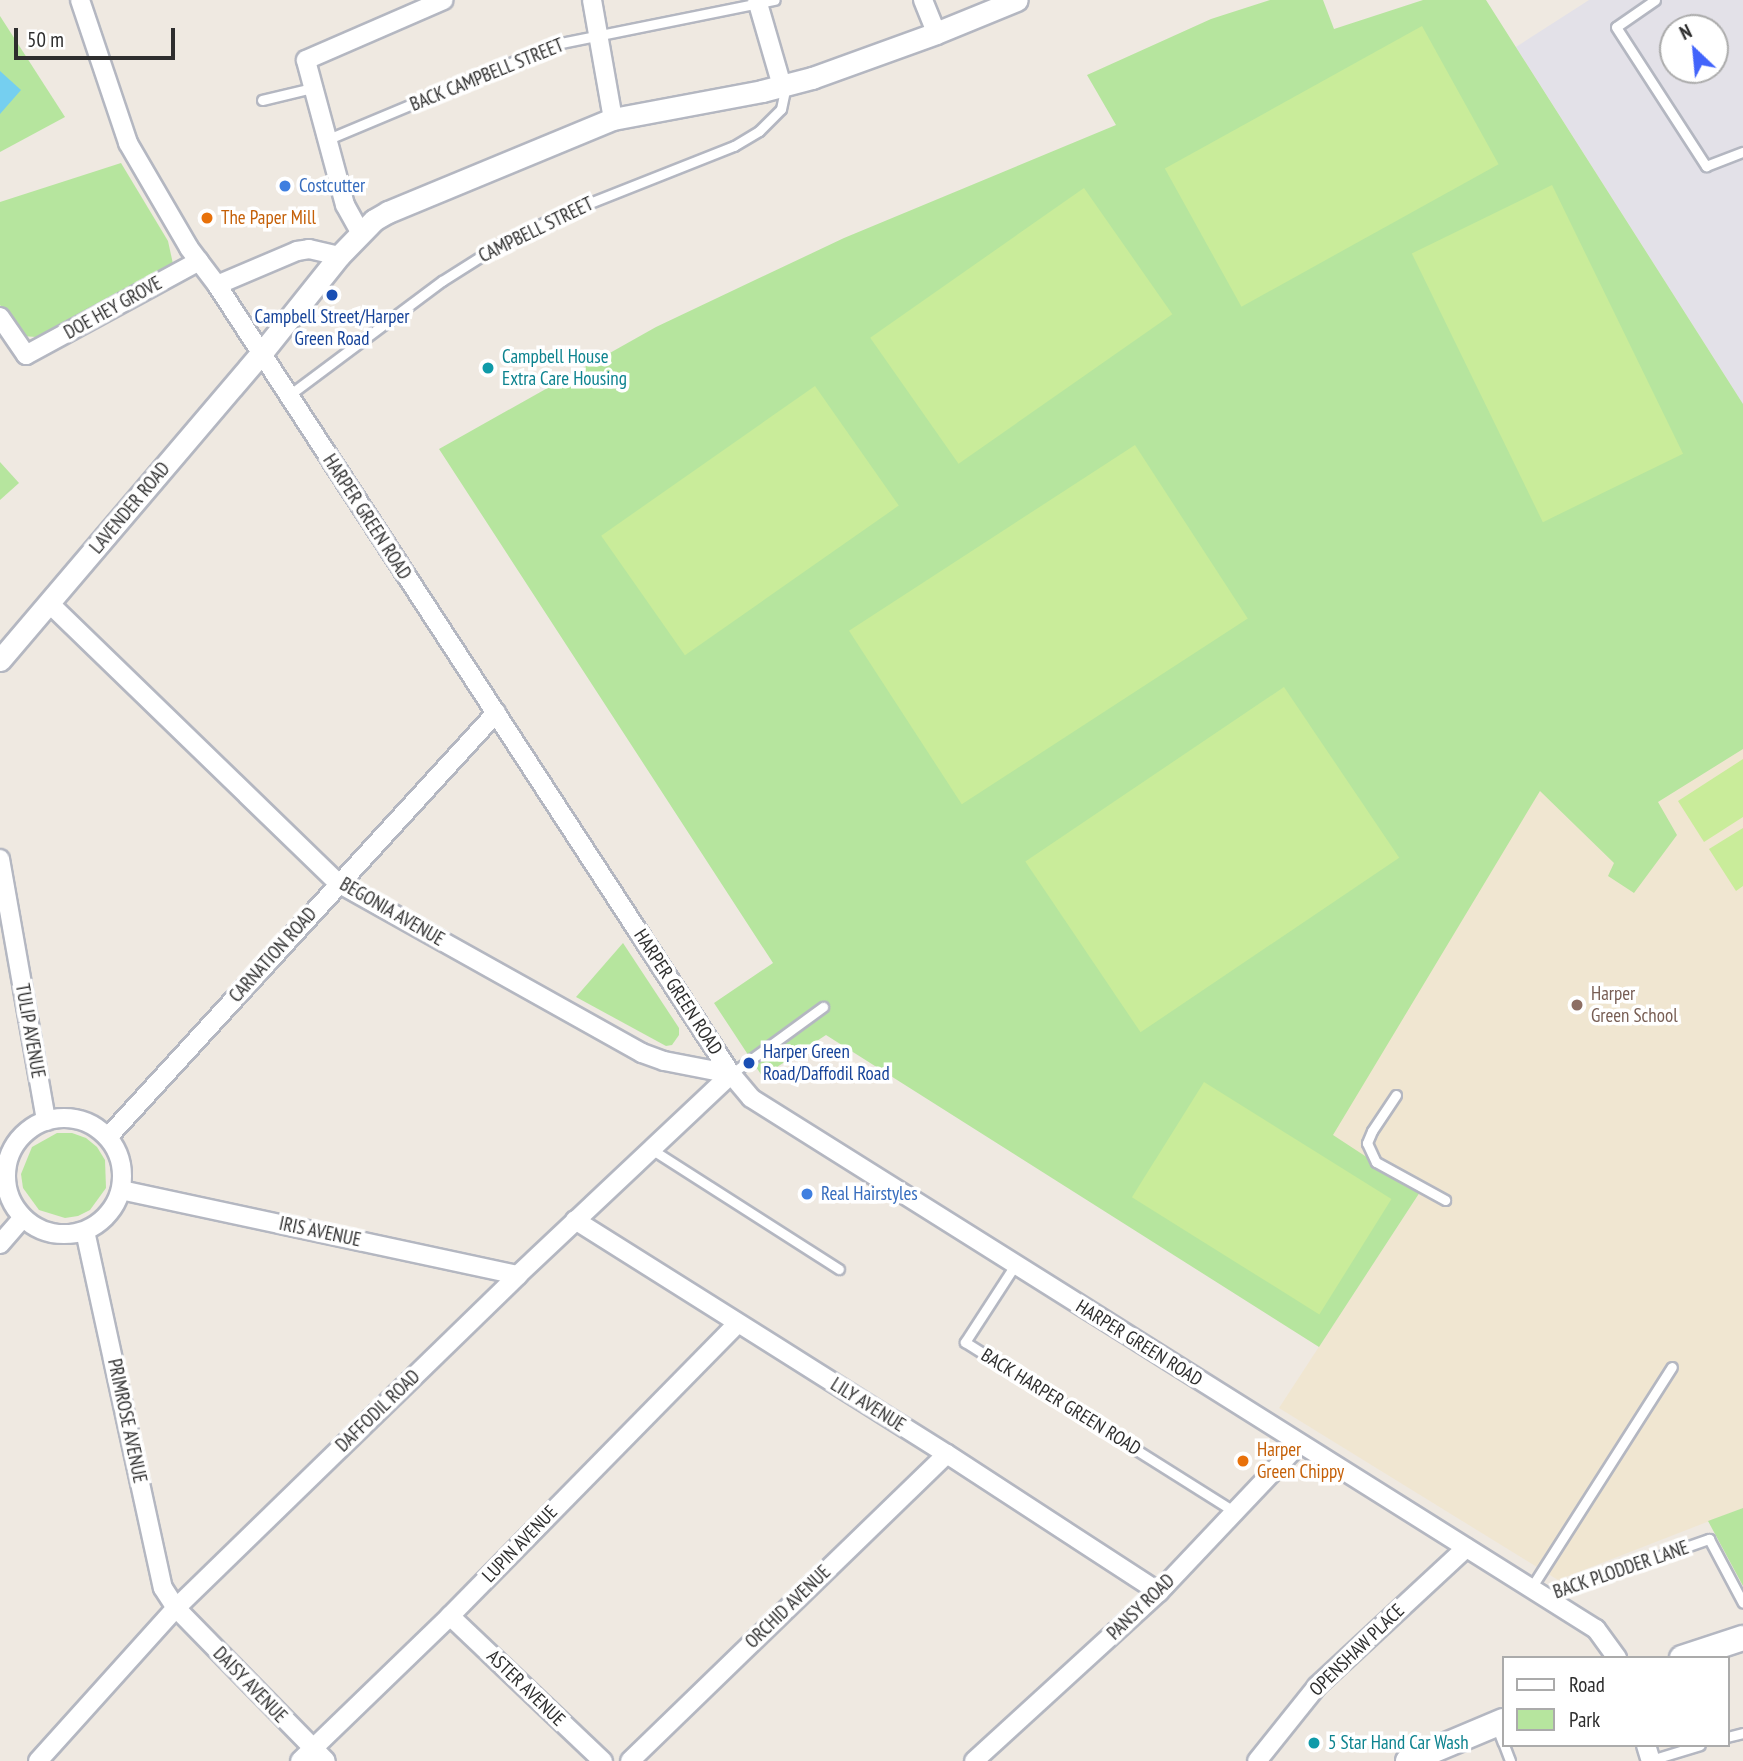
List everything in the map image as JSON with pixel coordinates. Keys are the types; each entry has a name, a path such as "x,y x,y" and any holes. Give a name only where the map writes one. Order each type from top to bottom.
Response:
{"main road":[{"path":"1688,1656 1743,1638"},
{"path":"1408,1761 1502,1733"}],"street":[{"name":"HARPER GREEN ROAD","path":"80,0 128,143 199,261 731,1074 751,1098 1596,1629 1611,1646 1615,1656"},
{"path":"360,232 345,205 306,60 444,0"},
{"path":"592,0 613,119"},
{"path":"923,0 936,33"},
{"path":"260,355 360,232 388,212 613,119 784,85 936,33 1017,0"},
{"path":"757,3 784,85"},
{"path":"217,285 298,251 309,249 339,256"},
{"name":"DOE HEY GROVE","path":"26,355 199,261"},
{"path":"0,317 26,355 20,373"},
{"name":"LAVENDER ROAD","path":"0,660 260,355"},
{"name":"BEGONIA AVENUE","path":"49,603 338,883 642,1053 664,1061 731,1074"},
{"name":"CARNATION ROAD","path":"108,1137 496,713"},
{"name":"TULIP AVENUE","path":"0,859 46,1121"},
{"name":"DAFFODIL ROAD","path":"38,1761 176,1608 517,1275 731,1074"},
{"path":"67,1118 82,1121 108,1137 118,1153 123,1171 121,1190 114,1208 102,1222 85,1231 52,1234 23,1218 12,1203 3,1165 27,1131 46,1121 67,1118"},
{"name":"IRIS AVENUE","path":"121,1190 517,1275"},
{"path":"0,1244 23,1218"},
{"name":"LILY AVENUE","path":"575,1220 947,1454 1159,1592"},
{"name":"PRIMROSE AVENUE","path":"85,1231 163,1588 176,1608"},
{"name":"LUPIN AVENUE","path":"306,1754 450,1616 737,1324"},
{"name":"PANSY ROAD","path":"974,1761 1159,1592 1299,1444"},
{"name":"ORCHID AVENUE","path":"630,1761 947,1454"},
{"name":"OPENSHAW PLACE","path":"1257,1761 1317,1686 1466,1548"},
{"name":"DAISY AVENUE","path":"176,1608 306,1754 326,1761"},
{"name":"ASTER AVENUE","path":"450,1616 603,1761"}],"lane":[{"name":"BACK CAMPBELL STREET","path":"326,140 556,44 775,0"},
{"path":"1655,0 1616,27 1706,166 1743,152"},
{"name":"CAMPBELL STREET","path":"288,396 442,281 502,243 562,214 734,146 758,131 781,109 784,85"},
{"path":"262,100 312,88"},
{"path":"731,1074 823,1007"},
{"path":"1396,1095 1367,1143 1376,1162 1445,1200"},
{"path":"651,1149 839,1269"},
{"name":"BACK HARPER GREEN ROAD","path":"1015,1265 965,1342 1235,1511"},
{"path":"1538,1593 1672,1367"},
{"name":"BACK PLODDER LANE","path":"1538,1593 1709,1539 1743,1602"},
{"path":"1649,1755 1690,1747"}],"shaded area":[{"path":"1589,0 1743,0 1743,404 1516,47"},
{"name":"Harper Green School","path":"1743,528 1743,1508 1558,1580 1279,1408 1420,1192 1332,1135 1540,790"}],"green space":[{"path":"1270,0 1323,0 1334,29 1423,0 1486,0 1743,404 1743,749 1658,802 1677,835 1634,893 1608,876 1614,863 1540,791 1333,1135 1420,1192 1319,1347 826,1035 777,1067 766,1082 714,1003 773,963 439,449 656,327 844,238 1116,125 1087,75 1211,19"},
{"path":"0,16 65,117 0,152"},
{"path":"1422,26 1499,164 1241,307 1165,169"},
{"path":"121,163 168,241 173,264 36,337 22,336 0,305 0,202"},
{"path":"1552,185 1683,454 1543,522 1412,253"},
{"path":"1084,188 1172,314 959,464 870,338"},
{"path":"815,386 899,506 685,655 601,536"},
{"path":"1135,445 1248,619 962,804 849,631"},
{"path":"0,462 19,483 0,500"},
{"path":"1284,687 1399,858 1141,1032 1025,861"},
{"path":"1743,759 1743,817 1704,842 1678,801"},
{"path":"1743,828 1743,886 1736,891 1709,849"},
{"path":"623,943 679,1028 679,1035 672,1045 666,1046 576,997"},
{"path":"1204,1082 1391,1199 1319,1314 1132,1197"},
{"path":"57,1133 72,1133 86,1138 97,1147 105,1160 106,1188 90,1210 78,1216 65,1218 39,1210 23,1188 21,1174 32,1147"},
{"path":"1743,1508 1743,1586 1708,1521"}],"water":[{"path":"0,71 21,90 0,114"}],"place":[{"name":"Costcutter","path":"285,186"},
{"name":"The Paper Mill","path":"207,218"},
{"name":"Campbell Street/Harper Green Road","path":"332,295"},
{"name":"Campbell House Extra Care Housing","path":"488,368"},
{"name":"Harper Green School","path":"1577,1005"},
{"name":"Harper Green Road/Daffodil Road","path":"749,1063"},
{"name":"Real Hairstyles","path":"807,1194"},
{"name":"Harper Green Chippy","path":"1243,1461"},
{"name":"5 Star Hand Car Wash","path":"1314,1743"}]}
